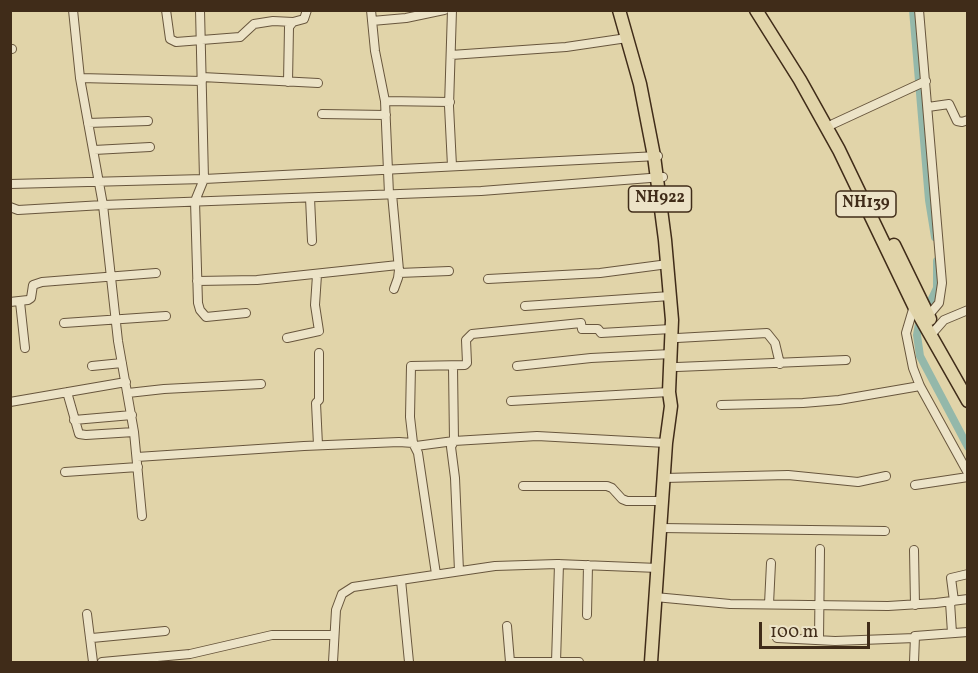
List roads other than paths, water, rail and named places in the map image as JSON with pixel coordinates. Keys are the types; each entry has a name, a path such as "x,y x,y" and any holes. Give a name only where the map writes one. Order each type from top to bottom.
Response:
{"main road":[{"path":"620,10 656,156 674,264 676,394 671,406 666,443 651,663"},
{"path":"626,10 645,83 656,156"},
{"name":"NH139","path":"756,10 833,124 968,401"},
{"name":"NH139","path":"765,10 816,101 914,306 968,385"},
{"name":"NH922","path":"660,177 674,334 669,392"},
{"path":"669,392 671,406"}],"street":[{"path":"73,10 80,78 103,205 116,320 132,415 142,516"},
{"path":"166,10 169,36 172,42 240,37 249,26 304,19 307,10"},
{"path":"200,10 204,179 195,201 198,303 202,315 211,317 246,313"},
{"path":"371,10 375,51 385,101 388,170 398,269 394,289"},
{"path":"372,21 406,18 444,10"},
{"path":"452,10 450,102 452,166"},
{"path":"919,10 922,83 928,107 942,283 939,303 928,316"},
{"path":"288,82 288,33 290,24 293,22"},
{"path":"451,55 566,47 627,39"},
{"path":"80,78 318,83"},
{"path":"833,124 922,83"},
{"path":"385,101 450,102"},
{"path":"928,107 949,104 957,121 968,120"},
{"path":"322,114 386,115"},
{"path":"88,123 148,121"},
{"path":"94,150 150,147"},
{"path":"10,184 204,179 656,156"},
{"path":"10,207 18,210 481,191 660,177"},
{"path":"310,198 312,241"},
{"path":"488,279 600,273 668,264"},
{"path":"197,281 257,280 398,269 449,271"},
{"path":"10,302 20,302 31,298 33,285 36,283 156,273"},
{"path":"287,338 319,331 315,316 316,275"},
{"path":"525,306 670,296"},
{"path":"20,302 25,348"},
{"path":"914,306 908,323 906,342 920,386 968,475 915,485"},
{"path":"933,332 944,320 968,310"},
{"path":"64,323 166,316"},
{"path":"436,574 414,445 410,408 411,366 461,367 467,363 466,340 468,336 478,332 581,323 582,329 598,329 601,333 767,333 775,343 780,364"},
{"path":"318,445 316,403 319,392 319,353"},
{"path":"517,366 602,357 671,354"},
{"path":"677,367 846,360"},
{"path":"92,366 122,363"},
{"path":"453,367 454,441 450,447 455,478 459,571"},
{"path":"10,402 126,382"},
{"path":"128,393 261,384"},
{"path":"721,405 830,401 920,386"},
{"path":"67,392 76,430 82,435 134,432"},
{"path":"511,401 669,392"},
{"path":"74,420 132,415"},
{"path":"137,457 408,441 414,445 537,436 666,443"},
{"path":"65,472 138,467"},
{"path":"663,478 788,475 858,482 886,476"},
{"path":"523,486 607,486 627,501 662,501"},
{"path":"661,528 885,531"},
{"path":"819,640 820,549"},
{"path":"914,550 915,605"},
{"path":"769,604 771,563"},
{"path":"556,662 560,564"},
{"path":"333,663 336,610 342,594 346,590 365,584 495,566 560,564 658,568"},
{"path":"587,615 588,565"},
{"path":"952,633 951,578 968,574"},
{"path":"401,580 409,663"},
{"path":"655,597 730,604 915,605 968,599"},
{"path":"87,614 92,638 93,663"},
{"path":"507,626 510,662 579,663"},
{"path":"92,638 165,631"},
{"path":"777,638 819,640 915,638 915,636 968,632"},
{"path":"102,663 190,654 273,635 334,634"},
{"path":"914,663 915,638"}],"waterway":[{"path":"913,10 929,200 935,237"},
{"path":"930,303 937,288 937,261"},
{"path":"920,318 917,335 920,356 968,447"}]}
